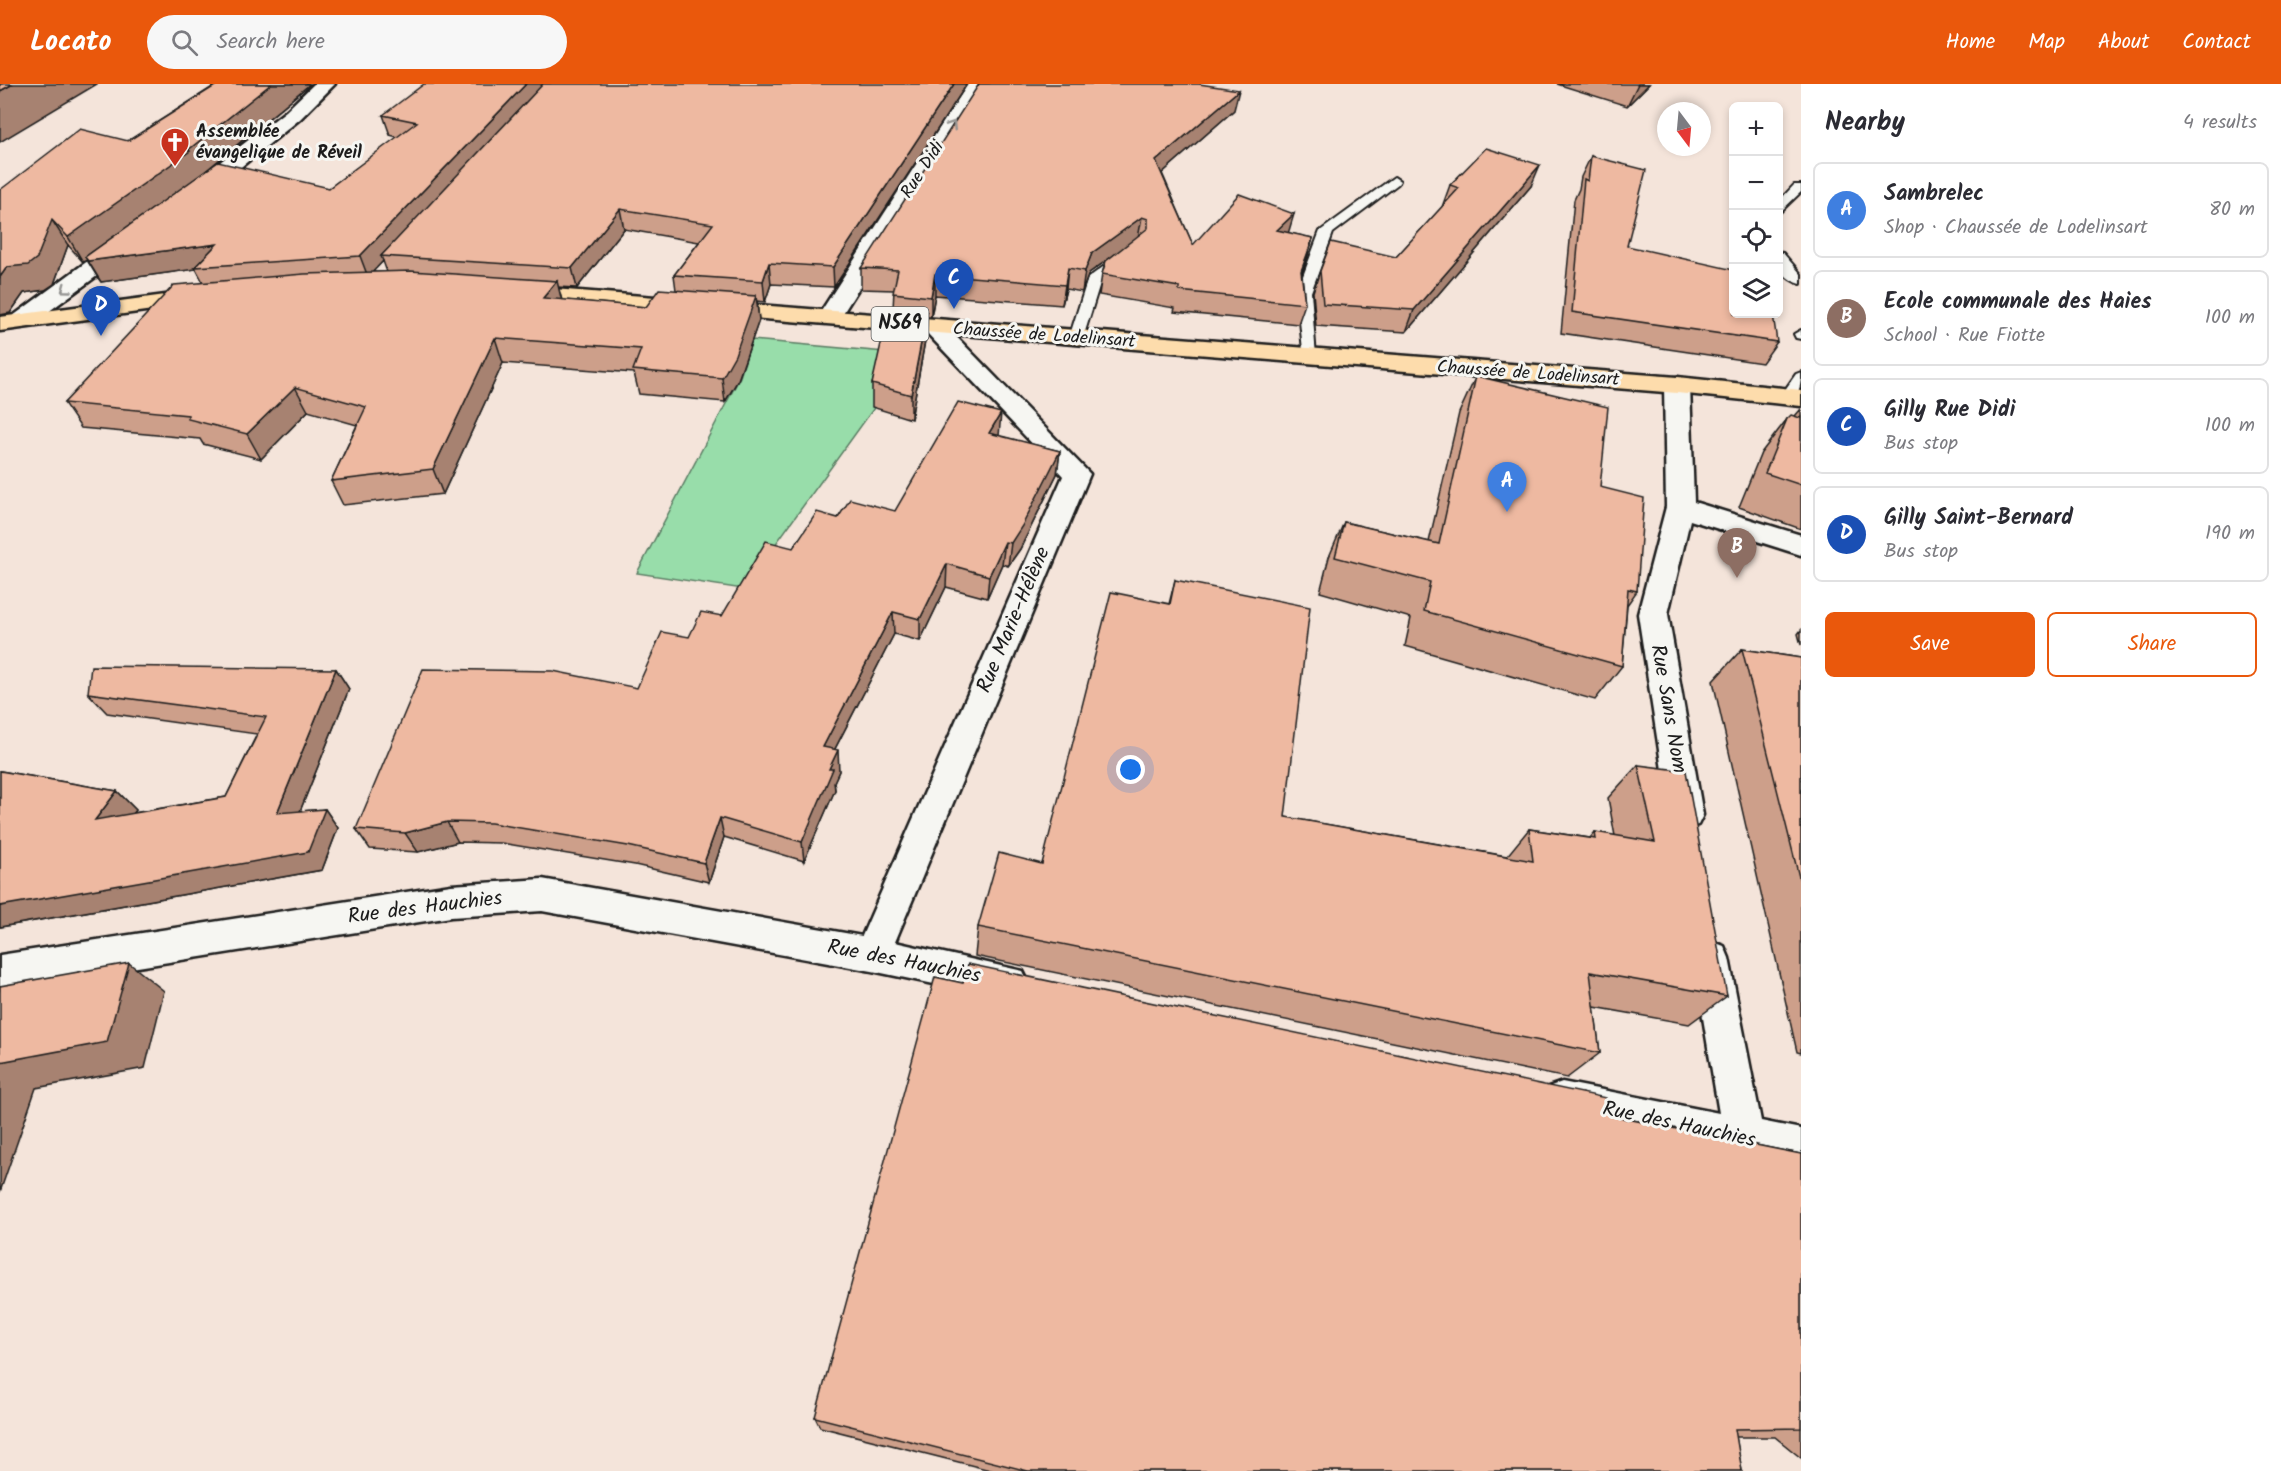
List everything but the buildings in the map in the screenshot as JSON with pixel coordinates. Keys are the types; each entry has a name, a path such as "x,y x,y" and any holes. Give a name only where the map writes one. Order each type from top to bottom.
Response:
{"main road":[{"name":"Chaussée de Lodelinsart","path":"490,291 830,316 934,327 1309,357 1677,385 1797,391"},
{"path":"10,323 225,294"}],"street":[{"path":"183,202 293,116 325,84"},
{"name":"Rue Didi","path":"830,316 978,84"},
{"path":"10,323 146,230"},
{"name":"Rue Marie-Hélène","path":"872,954 1077,474 934,327"},
{"name":"Rue Sans Nom","path":"1677,385 1680,507 1661,574 1653,614 1659,663 1692,850"},
{"path":"1680,507 1801,545"},
{"name":"Rue des Hauchies","path":"0,972 451,901 542,895 872,954 1046,991"},
{"path":"1707,931 1744,1139"},
{"name":"Rue des Hauchies","path":"1534,1095 1801,1149"}],"lane":[{"path":"1309,357 1304,292 1327,231 1394,181"},
{"path":"1783,205 1798,188"},
{"path":"1076,338 1095,278 1129,251"},
{"path":"1783,262 1790,273 1801,280"}],"green space":[{"path":"752,340 885,352 874,408 743,589 637,573 740,377"}],"place":[{"name":"Assemblée évangelique de Réveil","path":"175,168"},
{"name":"Gilly Rue Didi","path":"954,309"},
{"name":"Gilly Saint-Bernard","path":"101,336"},
{"name":"Sambrelec","path":"1507,512"},
{"name":"Ecole communale des Haies","path":"1737,578"}]}
